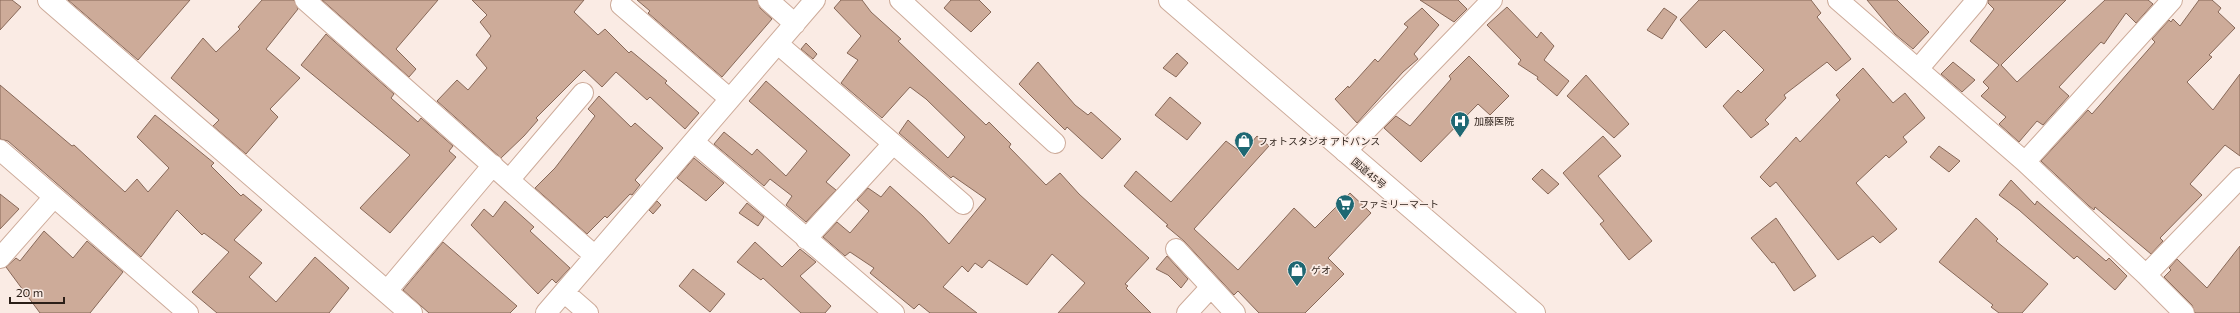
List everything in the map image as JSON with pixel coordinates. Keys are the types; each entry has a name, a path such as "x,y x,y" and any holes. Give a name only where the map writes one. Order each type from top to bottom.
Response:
{"main road":[{"path":"50,0 411,313"},
{"name":"国道45号","path":"1170,0 1534,313"}],"street":[{"path":"305,0 595,256"},
{"path":"768,0 795,24"},
{"path":"546,313 815,0"},
{"path":"900,0 1055,143"},
{"path":"1345,152 1492,0"},
{"path":"1838,0 2025,162 2146,275 2184,313"},
{"path":"1918,68 1977,0"},
{"path":"2025,162 2172,0"},
{"path":"621,5 730,99"},
{"path":"778,44 892,145 963,204"},
{"path":"509,180 583,93"},
{"path":"694,142 894,313"},
{"path":"806,239 892,145"},
{"path":"0,150 188,313"},
{"path":"386,292 492,165"},
{"path":"2146,275 2240,178"},
{"path":"0,258 54,197"},
{"path":"1176,249 1234,313"},
{"path":"1187,313 1211,287"},
{"path":"564,292 588,313"}],"building":[{"path":"0,0 12,0 21,7 0,30"},
{"path":"68,0 190,0 138,60"},
{"path":"262,0 294,0 298,9 266,49 300,78 270,109 278,117 246,154 213,126 219,120 171,78 203,38 216,52 240,29 238,27"},
{"path":"322,0 438,0 396,49 416,69 409,77"},
{"path":"472,0 584,0 574,12 598,35 605,29 629,53 631,51 667,81 665,83 699,113 685,129 650,97 647,100 616,72 602,87 584,70 536,118 538,120 524,136 501,158 437,101 457,80 468,90 487,68 476,55 491,36 480,22 487,15"},
{"path":"637,0 757,0 760,8 772,19 722,77 648,13 650,11"},
{"path":"841,0 862,0 871,12 901,39 898,41 986,125 989,122 1011,144 1009,147 1046,185 1060,173 1079,194 1149,258 1125,284 1128,286 1126,288 1151,313 1058,313 1085,283 1052,254 1027,285 989,260 982,268 975,263 968,272 962,266 943,287 977,313 930,313 919,304 914,309 870,273 874,268 850,252 845,256 823,237 837,222 850,233 869,211 857,200 868,188 881,197 890,186 923,216 949,244 986,199 953,176 951,178 899,133 908,120 948,158 965,137 926,99 910,87 882,118 841,83 858,60 847,53 861,36 834,8"},
{"path":"951,0 979,0 991,12 971,32 944,8"},
{"path":"1420,0 1458,0 1467,9 1454,22"},
{"path":"1699,0 1811,0 1821,13 1817,17 1851,59 1836,71 1827,62 1784,95 1786,98 1765,120 1769,124 1751,138 1723,106 1738,90 1741,93 1764,70 1724,30 1706,48 1680,20"},
{"path":"1867,0 1897,0 1929,32 1913,49 1895,34"},
{"path":"1988,0 2066,0 2001,65 2017,82 2105,0 2148,0 2153,4 2136,23 2126,13 2104,44 2101,42 2059,87 2069,96 2043,125 2037,121 2019,142 1999,124 2006,117 1981,96 1989,88 1983,82 1999,65 1970,41 1994,9 1988,3"},
{"path":"2199,0 2212,0 2221,8 2218,12 2235,28 2209,55 2212,57 2187,82 2213,110 2240,74 2240,156 2225,145 2190,184 2202,195 2160,238 2163,241 2151,254 2095,207 2094,210 2089,206 2041,161 2088,110 2092,114 2155,42 2152,39 2169,20 2171,22 2173,19 2180,26"},
{"path":"1507,7 1537,38 1541,32 1554,46 1544,60 1569,81 1557,96 1537,79 1538,77 1518,64 1521,60 1487,25"},
{"path":"1422,8 1439,25 1414,54 1418,59 1403,72 1357,123 1335,99 1348,86 1349,88 1375,59 1378,62 1408,27 1404,24"},
{"path":"1664,8 1677,17 1662,39 1647,30"},
{"path":"326,34 394,94 391,98 418,122 421,118 453,146 449,151 456,157 390,233 360,208 410,155 301,65"},
{"path":"806,43 817,54 813,59 801,49"},
{"path":"1177,53 1188,63 1176,77 1163,68"},
{"path":"1469,56 1509,96 1490,115 1478,104 1421,162 1384,128 1396,116 1410,126 1451,79 1449,76"},
{"path":"1038,62 1075,105 1088,115 1091,112 1121,139 1102,159 1067,127 1065,130 1019,84"},
{"path":"1953,62 1975,80 1962,92 1941,74"},
{"path":"1863,68 1893,103 1905,93 1925,118 1903,137 1907,142 1889,158 1886,155 1856,183 1897,229 1880,243 1873,236 1838,260 1776,182 1770,187 1760,177 1796,137 1800,142 1840,100 1836,95"},
{"path":"1586,75 1629,124 1614,138 1567,96"},
{"path":"766,81 850,155 826,182 836,190 806,222 786,205 792,196 770,179 764,186 714,144 724,132 752,155 757,149 786,176 807,151 749,101"},
{"path":"0,85 72,146 74,145 125,192 137,179 148,192 169,168 137,137 155,115 214,163 211,166 241,196 243,194 262,210 234,240 262,263 249,277 276,302 315,257 349,288 329,313 217,313 192,292 229,252 204,233 202,235 177,210 141,257 8,141 0,139"},
{"path":"599,96 631,127 635,123 663,148 635,180 640,185 632,195 630,194 607,218 605,216 587,234 535,188 555,168 595,116 588,109"},
{"path":"1170,97 1201,123 1187,140 1155,115"},
{"path":"1257,136 1269,146 1194,229 1238,270 1294,208 1315,228 1350,193 1371,213 1328,258 1344,274 1305,313 1259,313 1238,291 1234,295 1184,241 1166,226 1168,225 1124,186 1136,171 1171,202 1226,141 1238,150 1246,140 1251,143"},
{"path":"1603,136 1621,156 1598,176 1652,241 1629,260 1600,224 1604,221 1563,173"},
{"path":"1939,146 1960,161 1949,172 1930,157"},
{"path":"694,158 724,183 706,201 677,178"},
{"path":"1542,169 1559,184 1548,194 1532,179"},
{"path":"2011,180 2035,205 2037,201 2106,261 2109,258 2127,276 2115,290 2077,256 2074,259 2019,210 1999,195"},
{"path":"0,194 19,209 0,229"},
{"path":"505,201 534,227 530,231 570,268 556,283 552,279 538,294 471,225 484,209 493,217"},
{"path":"657,201 661,205 653,214 649,210"},
{"path":"747,203 764,217 758,226 739,213"},
{"path":"1776,218 1816,276 1794,291 1774,262 1772,263 1751,238"},
{"path":"1976,218 1998,239 1996,241 2048,284 2022,313 1999,313 1991,307 1993,305 1939,262"},
{"path":"44,231 73,258 87,241 123,272 90,313 40,313 6,267 16,258 20,261"},
{"path":"443,242 517,306 510,313 429,313 403,290"},
{"path":"755,242 782,267 800,249 816,262 800,276 831,306 825,313 801,313 763,278 761,280 737,262"},
{"path":"2240,246 2240,313 2195,313 2192,305 2164,277 2171,270 2169,268 2177,259 2207,288"},
{"path":"1167,256 1188,279 1181,288 1168,275 1156,269"},
{"path":"693,269 725,294 710,312 679,286"}],"place":[{"name":"加藤医院","path":"1460,138"},
{"name":"フォトスタジオ アドバンス","path":"1244,158"},
{"name":"ファミリーマート","path":"1345,221"},
{"name":"ゲオ","path":"1297,287"}]}
